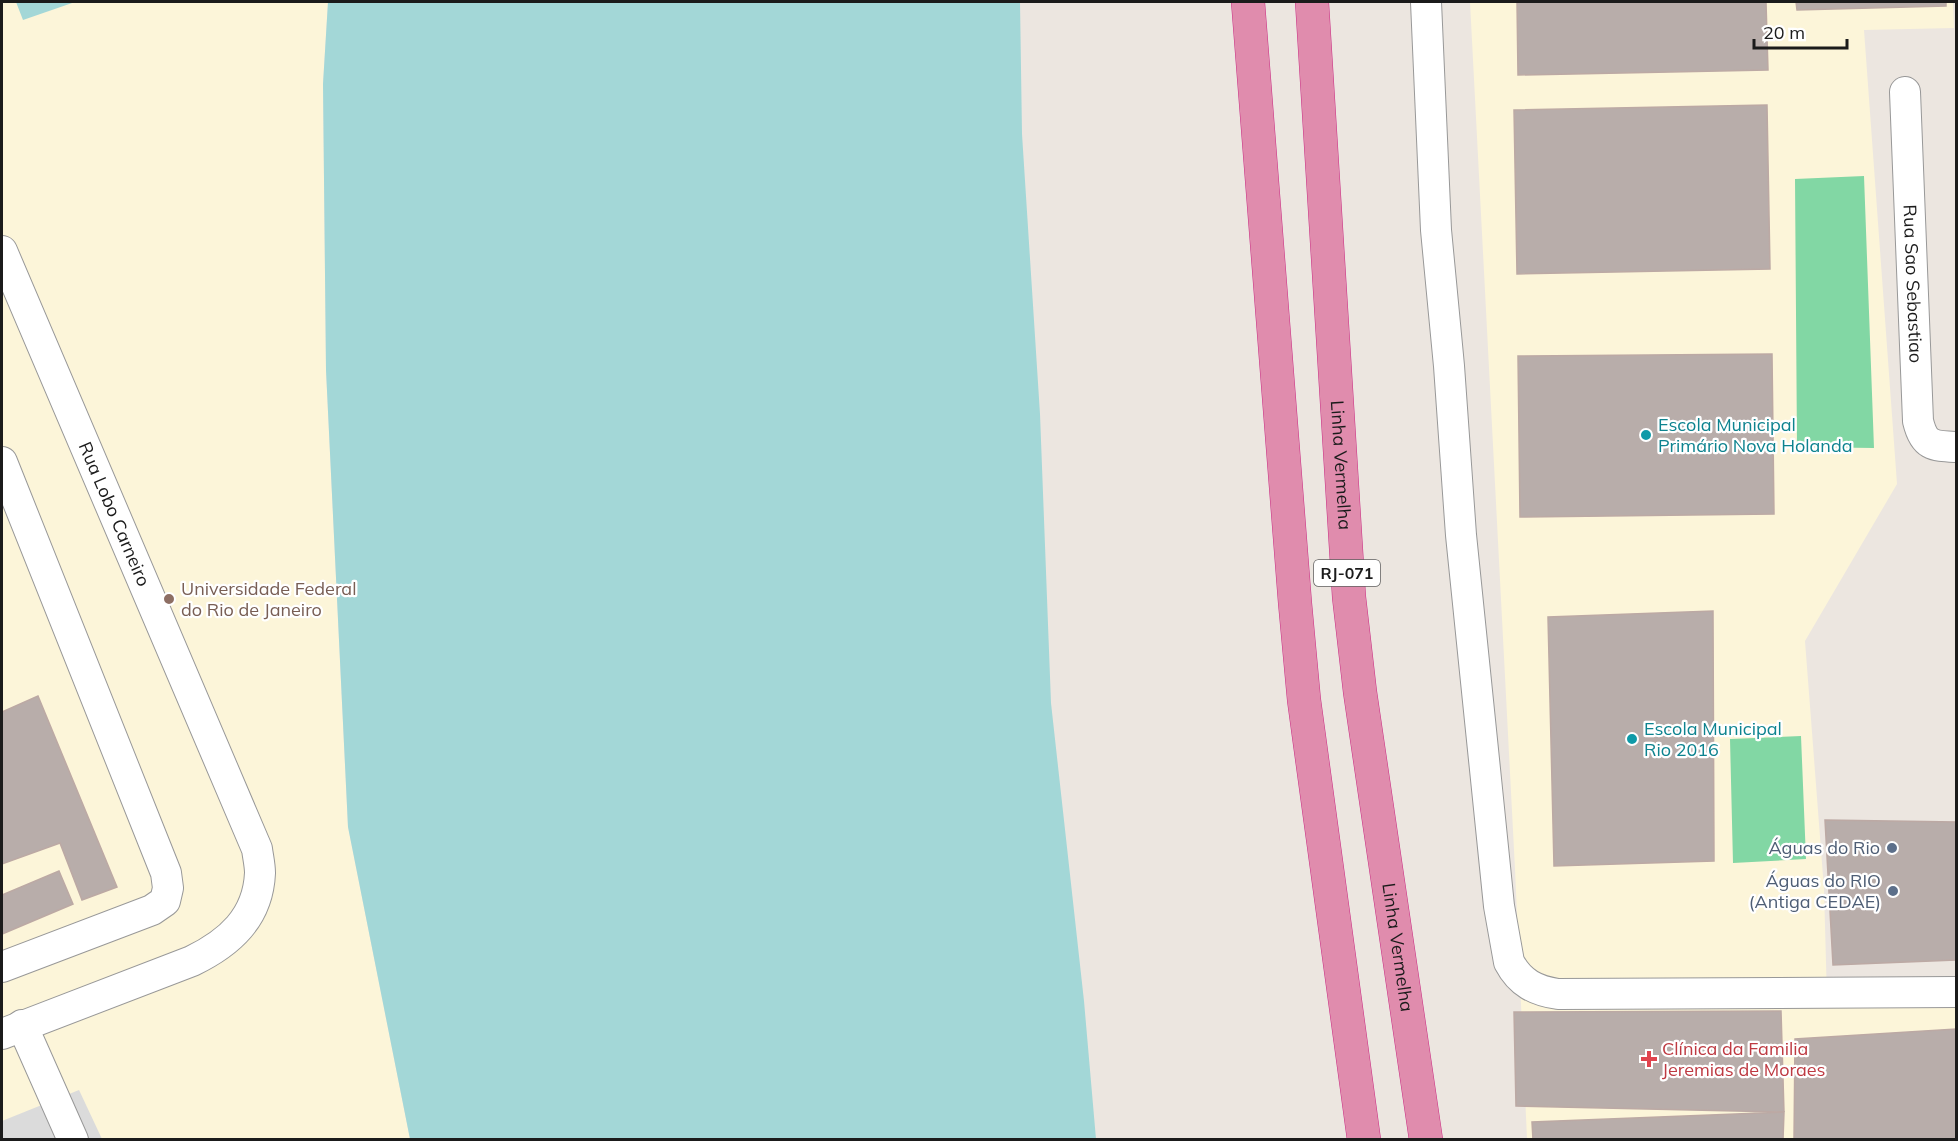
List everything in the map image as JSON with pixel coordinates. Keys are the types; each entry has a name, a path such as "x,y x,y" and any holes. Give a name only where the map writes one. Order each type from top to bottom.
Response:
{"highway":[{"name":"RJ-071","path":"1248,2 1294,603 1304,700 1364,1140"},
{"name":"Linha Vermelha","path":"1312,2 1349,597 1362,704 1426,1140"}],"street":[{"path":"1426,2 1436,230 1449,366 1461,535 1499,906 1509,962 1529,986 1541,992 1558,994 1956,992"},
{"name":"Rua Sao Sebastiao","path":"1905,92 1918,421 1921,435 1927,442 1938,446 1956,447"},
{"name":"Rua Lobo Carneiro","path":"2,250 257,849 260,872 256,894 248,915 234,935 207,954 12,1030"},
{"path":"2,462 166,873 168,888 165,901 152,910 2,967"},
{"path":"12,1030 73,1140"}],"shaded area":[{"name":"Universidade Federal do Rio de Janeiro","path":"2,2 328,2 323,84 326,370 348,827 410,1139 2,1140"},
{"path":"1470,2 1953,2 1954,28 1864,30 1897,484 1805,641 1824,889 1827,999 1956,1000 1956,1139 1527,1139"},
{"path":"79,1090 102,1139 2,1140 2,1121"}],"green space":[{"path":"1864,176 1874,448 1797,447 1795,179"},
{"path":"1801,736 1806,859 1733,863 1730,739"}],"water":[{"path":"16,2 75,2 23,20"},
{"path":"328,2 1020,2 1022,134 1040,414 1051,703 1084,1001 1096,1139 410,1139 348,827 326,370 323,84"}],"building":[{"path":"1517,2 1766,2 1768,70 1518,75"},
{"path":"1796,2 1946,2 1946,6 1797,10"},
{"path":"1767,105 1770,269 1517,274 1514,110"},
{"name":"Escola Municipal Primário Nova Holanda","path":"1772,354 1774,514 1520,517 1518,356"},
{"name":"Escola Municipal Rio 2016","path":"1713,611 1714,861 1554,866 1548,617"},
{"path":"38,696 117,887 82,900 60,843 2,864 2,712"},
{"name":"Águas do RIO (Antiga CEDAE)","path":"1825,820 1956,822 1956,960 1833,965"},
{"path":"59,871 73,904 2,934 2,895"},
{"name":"Clínica da Familia Jeremias de Moraes","path":"1781,1011 1784,1112 1516,1106 1514,1012"},
{"path":"1956,1029 1956,1140 1794,1140 1795,1039"},
{"path":"1784,1112 1783,1140 1533,1140 1532,1122"}],"place":[{"name":"Escola Municipal Primário Nova Holanda","path":"1646,435"},
{"name":"Universidade Federal do Rio de Janeiro","path":"169,599"},
{"name":"Escola Municipal Rio 2016","path":"1632,739"},
{"name":"Águas do Rio","path":"1892,848"},
{"name":"Águas do RIO (Antiga CEDAE)","path":"1893,891"},
{"name":"Clínica da Familia Jeremias de Moraes","path":"1649,1059"}]}
